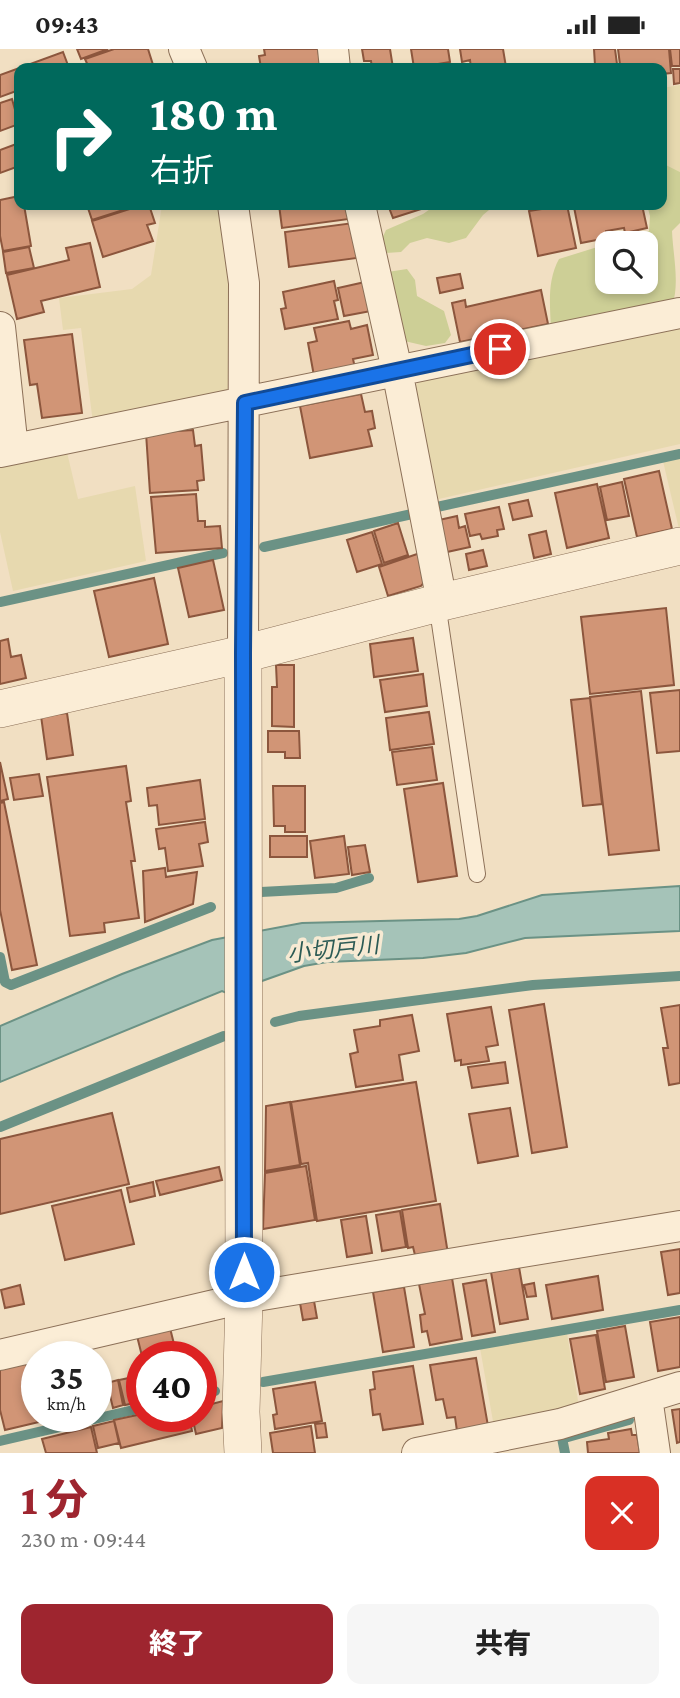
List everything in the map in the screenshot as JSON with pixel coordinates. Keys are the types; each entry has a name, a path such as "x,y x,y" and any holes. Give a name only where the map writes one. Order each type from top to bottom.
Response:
{"street":[{"path":"234,210 244,283 245,403 243,1453"},
{"path":"361,210 397,370 440,603"},
{"path":"0,327 6,451 680,313"},
{"path":"0,709 243,654 440,603 680,546"},
{"path":"0,1355 244,1298 680,1226"},
{"path":"417,1453 560,1424 680,1387"},
{"path":"647,1397 655,1453"}],"lane":[{"path":"440,603 477,874"}],"shaded area":[{"path":"680,85 680,172 667,166 667,87"},
{"path":"161,210 219,210 229,285 229,386 225,396 93,423 81,328 63,330 59,298 132,289 151,275"},
{"path":"680,324 680,444 430,501 411,394 422,375"},
{"path":"66,448 78,499 135,486 146,561 13,591 0,532 0,462"},
{"path":"680,457 680,529 679,529 663,461"},
{"path":"567,1333 579,1407 494,1427 480,1348"}],"green space":[{"path":"667,166 680,172 680,223 672,231 676,279 672,306 551,329 551,284 559,259 595,248 595,294 658,294 658,231 649,231 648,210 667,210"},
{"path":"429,210 489,210 466,238 449,243 427,238 410,243 401,252 386,253 379,245 386,230"},
{"path":"407,269 415,280 417,296 444,311 451,335 445,343 426,346 400,340 381,273"}],"water":[{"name":"小切戸川","path":"680,886 680,931 525,938 466,953 423,958 327,962 304,966 262,981 234,996 222,991 0,1082 0,1026 122,974 212,940 302,923 459,919 477,916 542,895"}],"building":[{"path":"77,49 108,49 81,59"},
{"path":"114,49 148,49 152,63 87,63 85,59"},
{"path":"264,49 318,49 320,63 260,63 259,56 265,55"},
{"path":"362,49 390,49 392,63 364,61"},
{"path":"411,49 448,49 450,62 413,63"},
{"path":"460,49 503,49 505,63 470,63 470,60 462,62"},
{"path":"594,49 615,49 617,63 595,63"},
{"path":"618,49 669,49 671,73 667,73 667,63 620,63"},
{"path":"670,49 680,49 680,66 672,66"},
{"path":"63,52 67,63 33,63"},
{"path":"673,69 680,69 680,83 674,84"},
{"path":"14,70 14,92 0,97 0,75"},
{"path":"12,99 14,126 0,131 0,103"},
{"path":"14,145 14,168 0,173 0,150"},
{"path":"14,197 14,210 25,210 31,246 3,251 0,236 0,200"},
{"path":"89,210 123,210 92,220"},
{"path":"126,210 151,210 155,223 147,225 153,241 103,257 92,221"},
{"path":"280,210 348,210 349,219 282,228"},
{"path":"390,210 418,210 393,218"},
{"path":"568,210 576,248 538,256 529,211"},
{"path":"575,210 643,210 647,228 634,231 625,231 624,228 595,231 595,240 581,243"},
{"path":"353,223 357,258 289,267 285,232"},
{"path":"90,243 100,287 41,301 44,312 17,319 7,275 69,260 66,248"},
{"path":"29,247 34,268 6,273 3,252"},
{"path":"460,274 463,288 440,293 437,278"},
{"path":"334,281 338,319 285,329 281,309 286,308 283,292"},
{"path":"365,282 371,311 344,316 338,288"},
{"path":"541,290 548,324 460,342 452,303 465,300 466,307"},
{"path":"349,321 351,329 367,325 373,355 353,359 355,368 314,376 308,343 317,341 314,328"},
{"path":"72,334 82,413 42,418 37,384 30,385 24,340"},
{"path":"361,394 365,412 372,411 375,428 368,430 372,446 310,458 300,406"},
{"path":"193,430 195,446 201,445 204,480 197,481 198,490 150,493 146,433"},
{"path":"659,471 672,529 637,537 624,479"},
{"path":"622,482 629,516 607,520 600,487"},
{"path":"597,484 609,538 567,548 555,493"},
{"path":"196,494 198,521 205,521 205,527 220,526 222,548 156,553 151,497"},
{"path":"528,500 532,516 513,520 509,504"},
{"path":"499,507 504,529 497,530 498,536 482,539 480,534 470,536 465,514"},
{"path":"457,516 459,528 465,526 470,547 447,552 439,520"},
{"path":"398,523 408,555 384,563 374,531"},
{"path":"546,531 551,554 534,558 529,535"},
{"path":"372,532 382,564 357,572 347,540"},
{"path":"483,550 487,566 469,570 466,554"},
{"path":"420,553 428,578 421,586 388,596 379,567"},
{"path":"213,560 224,610 189,617 178,568"},
{"path":"154,578 168,644 109,657 94,591"},
{"path":"666,608 674,685 590,694 581,617"},
{"path":"413,638 418,671 374,677 370,644"},
{"path":"8,639 11,657 21,655 26,678 0,684 0,641"},
{"path":"276,665 294,665 294,727 272,726 272,687 277,687"},
{"path":"423,674 427,706 385,712 380,680"},
{"path":"680,690 680,751 657,753 650,693"},
{"path":"641,691 659,850 609,855 590,697"},
{"path":"590,698 602,804 583,806 571,700"},
{"path":"429,712 434,744 390,750 386,718"},
{"path":"67,713 73,755 47,759 41,716"},
{"path":"268,731 299,731 300,758 285,758 285,752 268,752"},
{"path":"432,747 437,780 397,785 392,752"},
{"path":"0,762 8,799 0,801"},
{"path":"126,766 131,801 126,802 135,861 131,861 139,918 104,923 105,932 70,936 47,777"},
{"path":"39,774 43,796 14,800 10,778"},
{"path":"200,780 205,819 159,825 157,805 149,806 147,788"},
{"path":"443,783 457,876 418,882 404,789"},
{"path":"273,786 305,786 305,832 285,832 285,826 274,826"},
{"path":"4,802 37,965 12,970 0,910 0,803"},
{"path":"205,822 208,842 199,844 203,866 168,871 165,848 159,849 156,829"},
{"path":"270,836 307,836 307,857 270,857"},
{"path":"344,836 349,874 315,878 310,841"},
{"path":"365,845 370,872 352,875 348,847"},
{"path":"165,868 166,877 197,872 193,904 145,922 143,871"},
{"path":"544,1004 567,1147 532,1153 509,1010"},
{"path":"680,1005 680,1083 669,1085 663,1048 668,1048 661,1008"},
{"path":"491,1007 498,1045 486,1047 489,1061 461,1065 461,1060 455,1061 447,1014"},
{"path":"412,1015 419,1051 399,1055 403,1080 356,1087 350,1054 358,1052 354,1030 380,1026 380,1020"},
{"path":"505,1062 508,1083 472,1088 468,1067"},
{"path":"416,1082 436,1201 317,1221 308,1163 301,1164 291,1102"},
{"path":"290,1102 300,1165 265,1171 266,1106"},
{"path":"510,1108 518,1156 478,1163 469,1114"},
{"path":"112,1113 129,1184 0,1214 0,1139"},
{"path":"306,1166 315,1220 263,1229 265,1173"},
{"path":"219,1167 222,1180 160,1195 156,1181"},
{"path":"153,1182 155,1196 130,1202 127,1188"},
{"path":"121,1190 134,1244 65,1260 52,1206"},
{"path":"440,1204 448,1254 416,1259 413,1247 408,1248 402,1210"},
{"path":"400,1211 406,1247 382,1251 376,1215"},
{"path":"366,1216 372,1253 347,1257 341,1220"},
{"path":"680,1249 680,1293 668,1295 661,1252"},
{"path":"519,1267 528,1319 500,1324 491,1272"},
{"path":"598,1276 603,1310 552,1319 546,1285"},
{"path":"452,1278 462,1339 430,1345 427,1331 422,1332 420,1315 425,1314 419,1284"},
{"path":"486,1280 495,1332 472,1336 463,1284"},
{"path":"534,1283 536,1296 527,1297 524,1285"},
{"path":"20,1285 24,1304 5,1308 1,1290"},
{"path":"404,1287 414,1347 383,1352 373,1292"},
{"path":"314,1301 317,1318 303,1320 300,1303"},
{"path":"680,1317 680,1367 658,1371 650,1322"},
{"path":"625,1326 634,1377 606,1382 597,1331"},
{"path":"170,1328 173,1341 138,1341 137,1336"},
{"path":"596,1335 605,1389 580,1394 570,1339"},
{"path":"476,1358 488,1426 457,1431 455,1417 447,1418 443,1399 436,1400 430,1365"},
{"path":"21,1360 21,1426 5,1430 0,1410 0,1365"},
{"path":"413,1366 423,1424 383,1430 380,1414 373,1415 370,1390 375,1389 373,1372"},
{"path":"126,1379 126,1405 125,1405 119,1380"},
{"path":"118,1380 123,1405 113,1408 112,1404 112,1382"},
{"path":"315,1382 322,1421 275,1429 273,1415 277,1414 273,1389"},
{"path":"223,1401 222,1428 217,1429 217,1403"},
{"path":"680,1409 680,1442 677,1443 672,1410"},
{"path":"126,1417 126,1432 188,1432 121,1448 114,1420"},
{"path":"112,1421 119,1443 98,1448 94,1432 112,1432"},
{"path":"325,1423 327,1437 317,1438 315,1424"},
{"path":"311,1426 315,1453 273,1453 270,1433"},
{"path":"631,1429 632,1435 637,1435 640,1453 588,1453 587,1442 609,1439 608,1433"},
{"path":"71,1432 92,1432 97,1453 46,1453 42,1439"}],"waterway":[{"path":"437,507 680,454"},
{"path":"264,547 412,514"},
{"path":"0,602 223,553"},
{"path":"261,892 336,888 369,878"},
{"path":"0,957 5,982 11,985 211,907"},
{"path":"275,1022 299,1016 533,985 680,976"},
{"path":"0,1127 224,1036"},
{"path":"263,1382 680,1310"},
{"path":"0,1441 126,1412"},
{"path":"568,1437 629,1420"},
{"path":"562,1438 565,1453"}],"route":[{"path":"244,1272 245,403 500,349"}]}
